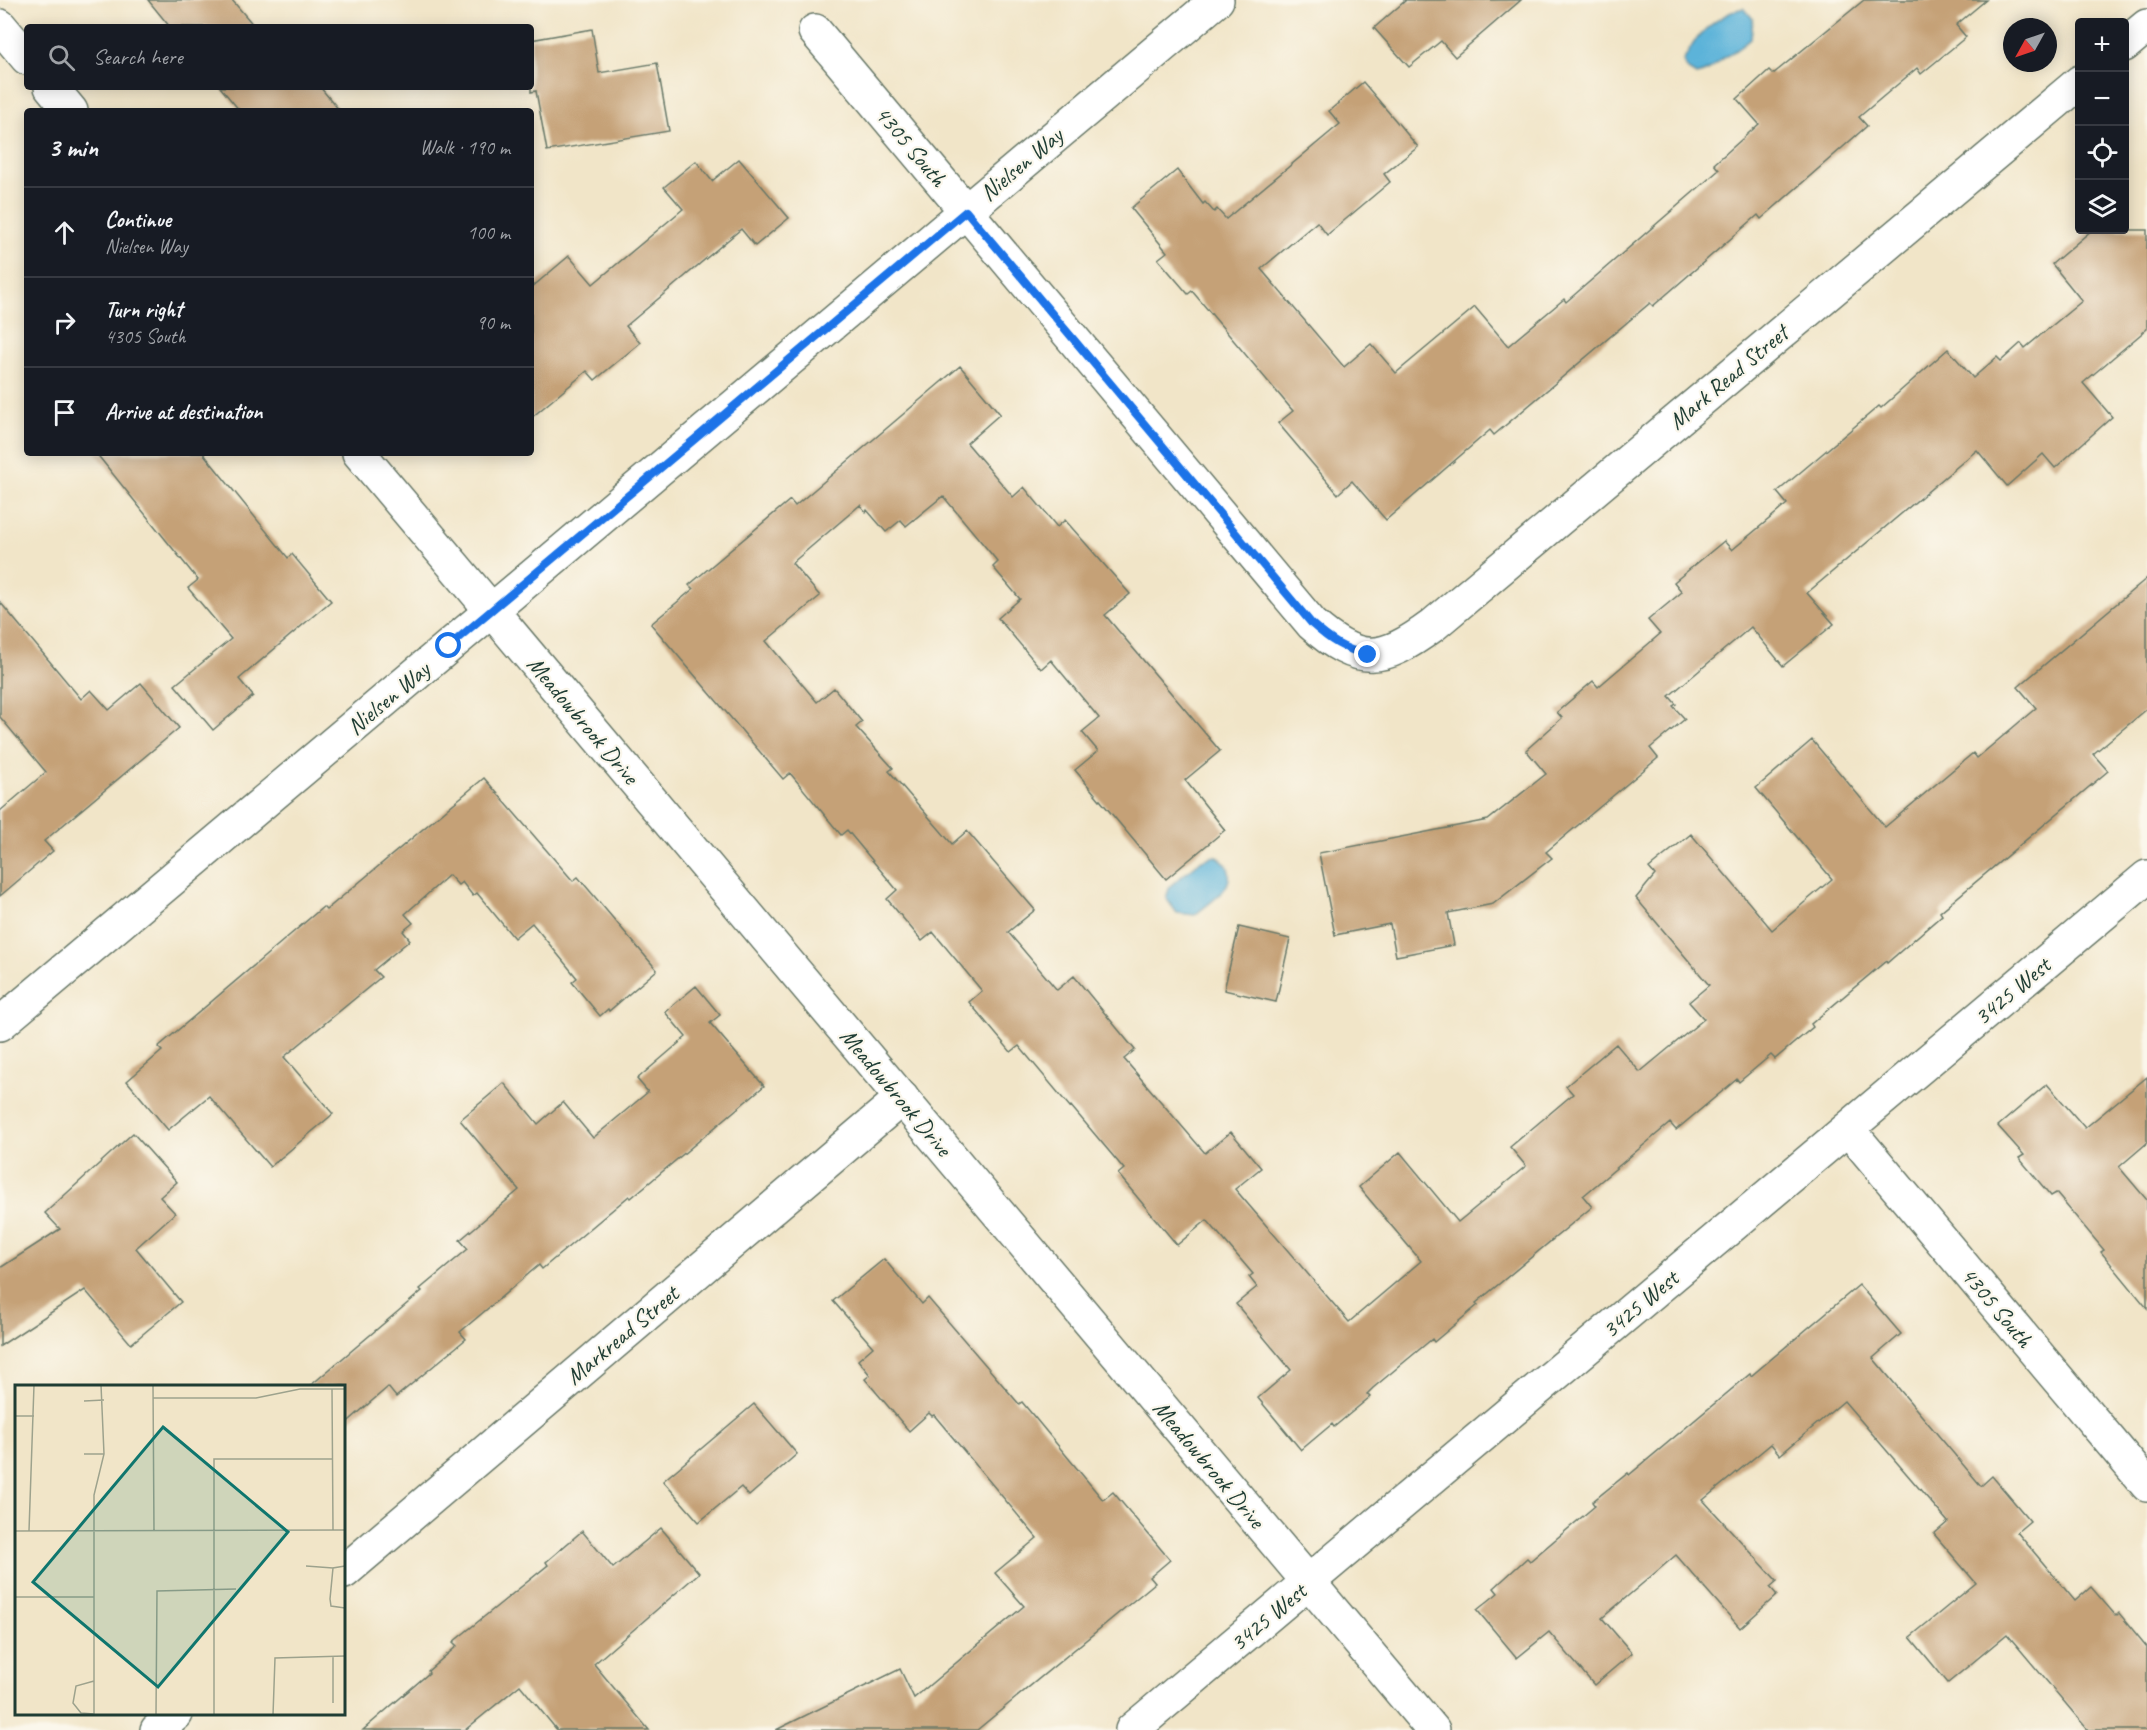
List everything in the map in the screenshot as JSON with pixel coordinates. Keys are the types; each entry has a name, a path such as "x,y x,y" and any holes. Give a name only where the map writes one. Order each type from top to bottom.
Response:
{"street":[{"name":"Nielsen Way","path":"0,1024 1217,0"},
{"path":"0,26 24,54"},
{"path":"2129,41 2147,26"},
{"name":"4305 South","path":"815,31 1312,624 1347,650 1368,655"},
{"name":"Mark Read Street","path":"1368,655 1390,651 1412,641 1432,626 2075,85"},
{"path":"54,90 68,108"},
{"name":"Meadowbrook Drive","path":"362,456 1433,1730"},
{"name":"3425 West","path":"1132,1730 2147,877"},
{"name":"Markread Street","path":"345,1571 902,1098"},
{"name":"4305 South","path":"1848,1129 2147,1485"},
{"path":"157,1730 174,1715"}],"water":[{"path":"1744,8 1753,19 1751,38 1707,71 1696,75 1688,70 1683,61 1701,34 1724,16"},
{"path":"1215,856 1223,860 1228,868 1228,883 1225,889 1195,915 1177,913 1166,898 1170,886 1202,860"}],"building":[{"path":"148,0 232,0 252,24 168,24"},
{"path":"1404,0 1521,0 1455,57 1441,41 1409,67 1374,28"},
{"path":"1864,0 1986,0 1956,25 1966,37 1921,74 1917,68 1859,117 1867,126 1761,219 1758,215 1653,306 1650,303 1494,435 1490,430 1386,520 1352,481 1338,494 1278,423 1293,411 1192,291 1188,294 1158,259 1167,252 1131,208 1177,170 1203,204 1205,202 1214,212 1217,209 1226,219 1340,124 1329,111 1363,82 1418,147 1384,174 1390,182 1327,235 1317,222 1261,269 1344,367 1371,344 1396,373 1475,307 1508,346 1564,299 1566,302 1719,170 1714,164 1759,124 1737,99 1769,70 1773,74"},
{"path":"592,29 599,73 657,63 669,131 547,151 536,91 531,92 534,90 534,39"},
{"path":"222,90 322,90 338,108 238,108"},
{"path":"739,159 789,218 755,246 741,229 626,326 640,343 595,380 587,371 534,415 534,285 569,256 593,284 683,209 664,187 696,161 712,181"},
{"path":"2129,230 2147,230 2147,329 2083,383 2112,417 2055,468 2043,454 2007,486 1977,450 1807,593 1834,624 1783,666 1751,627 1669,696 1676,704 1673,706 1685,719 1650,748 1658,758 1546,852 1552,858 1493,904 1448,913 1454,945 1396,956 1390,924 1335,935 1319,853 1488,820 1546,774 1526,750 1562,718 1557,712 1593,681 1598,687 1660,634 1648,620 1682,592 1674,582 1724,541 1732,550 1787,504 1777,492 1879,406 1881,408 1948,349 1973,378 1997,357 2001,361 2021,343 2025,348 2082,301 2052,264 2087,234 2129,234"},
{"path":"960,366 1000,414 967,443 1013,497 1024,487 1057,527 1065,520 1130,594 1105,615 1220,751 1185,780 1225,830 1166,879 1075,770 1098,751 1082,732 1099,718 1051,660 1041,669 998,618 1020,599 993,567 998,562 943,496 906,526 901,520 886,532 860,505 792,563 820,596 766,641 817,702 834,688 862,722 856,727 893,768 889,771 952,844 967,831 1035,910 1008,932 1057,990 1074,976 1135,1050 1124,1059 1205,1153 1231,1132 1261,1168 1235,1189 1349,1322 1421,1261 1359,1187 1400,1152 1458,1222 1526,1166 1510,1147 1573,1094 1566,1086 1616,1044 1640,1072 1704,1019 1689,1002 1709,985 1636,898 1655,875 1649,868 1691,834 1772,930 1832,879 1756,788 1812,740 1885,827 1973,753 1977,758 2036,708 2018,687 2147,578 2147,709 2093,754 2108,771 1940,912 1942,915 1811,1024 1813,1027 1775,1059 1771,1055 1739,1082 1737,1079 1676,1130 1670,1123 1583,1196 1592,1207 1476,1303 1478,1305 1434,1342 1432,1339 1373,1388 1367,1394 1370,1397 1334,1427 1332,1424 1301,1450 1258,1398 1291,1370 1236,1304 1257,1287 1249,1277 1253,1274 1207,1220 1177,1245 1118,1174 1124,1169 1071,1106 1019,1046 1011,1052 969,1002 982,991 933,932 922,941 887,899 897,890 847,830 841,835 790,773 783,779 651,624 693,589 689,585 790,500 795,506"},
{"path":"98,456 205,456 288,558 292,554 331,601 239,679 253,696 213,730 175,685 231,639 188,588 198,580"},
{"path":"0,602 81,699 91,690 109,710 141,683 179,728 44,841 53,851 0,896 0,811 46,772 0,717"},
{"path":"484,778 573,881 578,877 657,970 600,1016 572,982 577,978 532,923 514,938 477,893 473,896 462,882 458,885 449,875 405,914 413,923 403,931 410,940 374,970 381,977 284,1057 333,1114 270,1167 209,1096 168,1130 127,1081 162,1051 158,1047 264,957 323,907 326,910"},
{"path":"1239,927 1290,939 1276,1002 1224,990"},
{"path":"696,986 720,1015 710,1023 764,1086 631,1198 629,1196 542,1269 539,1265 460,1332 466,1339 396,1397 388,1387 345,1424 345,1385 311,1385 468,1249 460,1240 519,1190 460,1120 504,1083 538,1124 563,1102 593,1138 648,1092 637,1079 686,1037 665,1012"},
{"path":"2147,1077 2147,1143 2119,1167 2147,1200 2147,1308 2101,1252 2104,1250 2056,1193 2051,1196 2019,1158 2024,1155 1998,1126 2047,1084 2085,1128"},
{"path":"133,1133 177,1182 160,1197 175,1213 136,1248 181,1302 131,1344 85,1290 0,1346 0,1268 60,1229 45,1213"},
{"path":"884,1259 922,1304 928,1298 1019,1404 1022,1402 1103,1500 1113,1492 1170,1560 1150,1577 1155,1583 977,1730 776,1730 900,1669 914,1698 1024,1606 995,1573 1037,1538 934,1415 929,1413 909,1431 865,1379 870,1375 858,1360 873,1347 833,1301"},
{"path":"1859,1285 1901,1334 1873,1358 1981,1486 1992,1476 2030,1521 2017,1532 2075,1601 2091,1587 2116,1616 2119,1613 2147,1647 2147,1730 2088,1730 2007,1634 1948,1683 1910,1637 1976,1583 1934,1534 1948,1522 1844,1401 1780,1455 1771,1444 1703,1500 1777,1581 1770,1587 1777,1595 1740,1628 1676,1555 1602,1618 1632,1653 1594,1685 1549,1632 1517,1658 1477,1610 1498,1593 1494,1588 1527,1558 1530,1561 1595,1506 1592,1502 1628,1473 1629,1475 1750,1374 1751,1376"},
{"path":"754,1404 797,1454 749,1496 741,1487 699,1522 663,1481"},
{"path":"661,1528 699,1573 594,1664 649,1730 557,1730 520,1685 465,1730 363,1730 457,1646 453,1642 548,1565 546,1562 582,1531 613,1568"}],"route":[{"path":"449,646 966,211 1312,624 1347,650 1368,655"}]}
